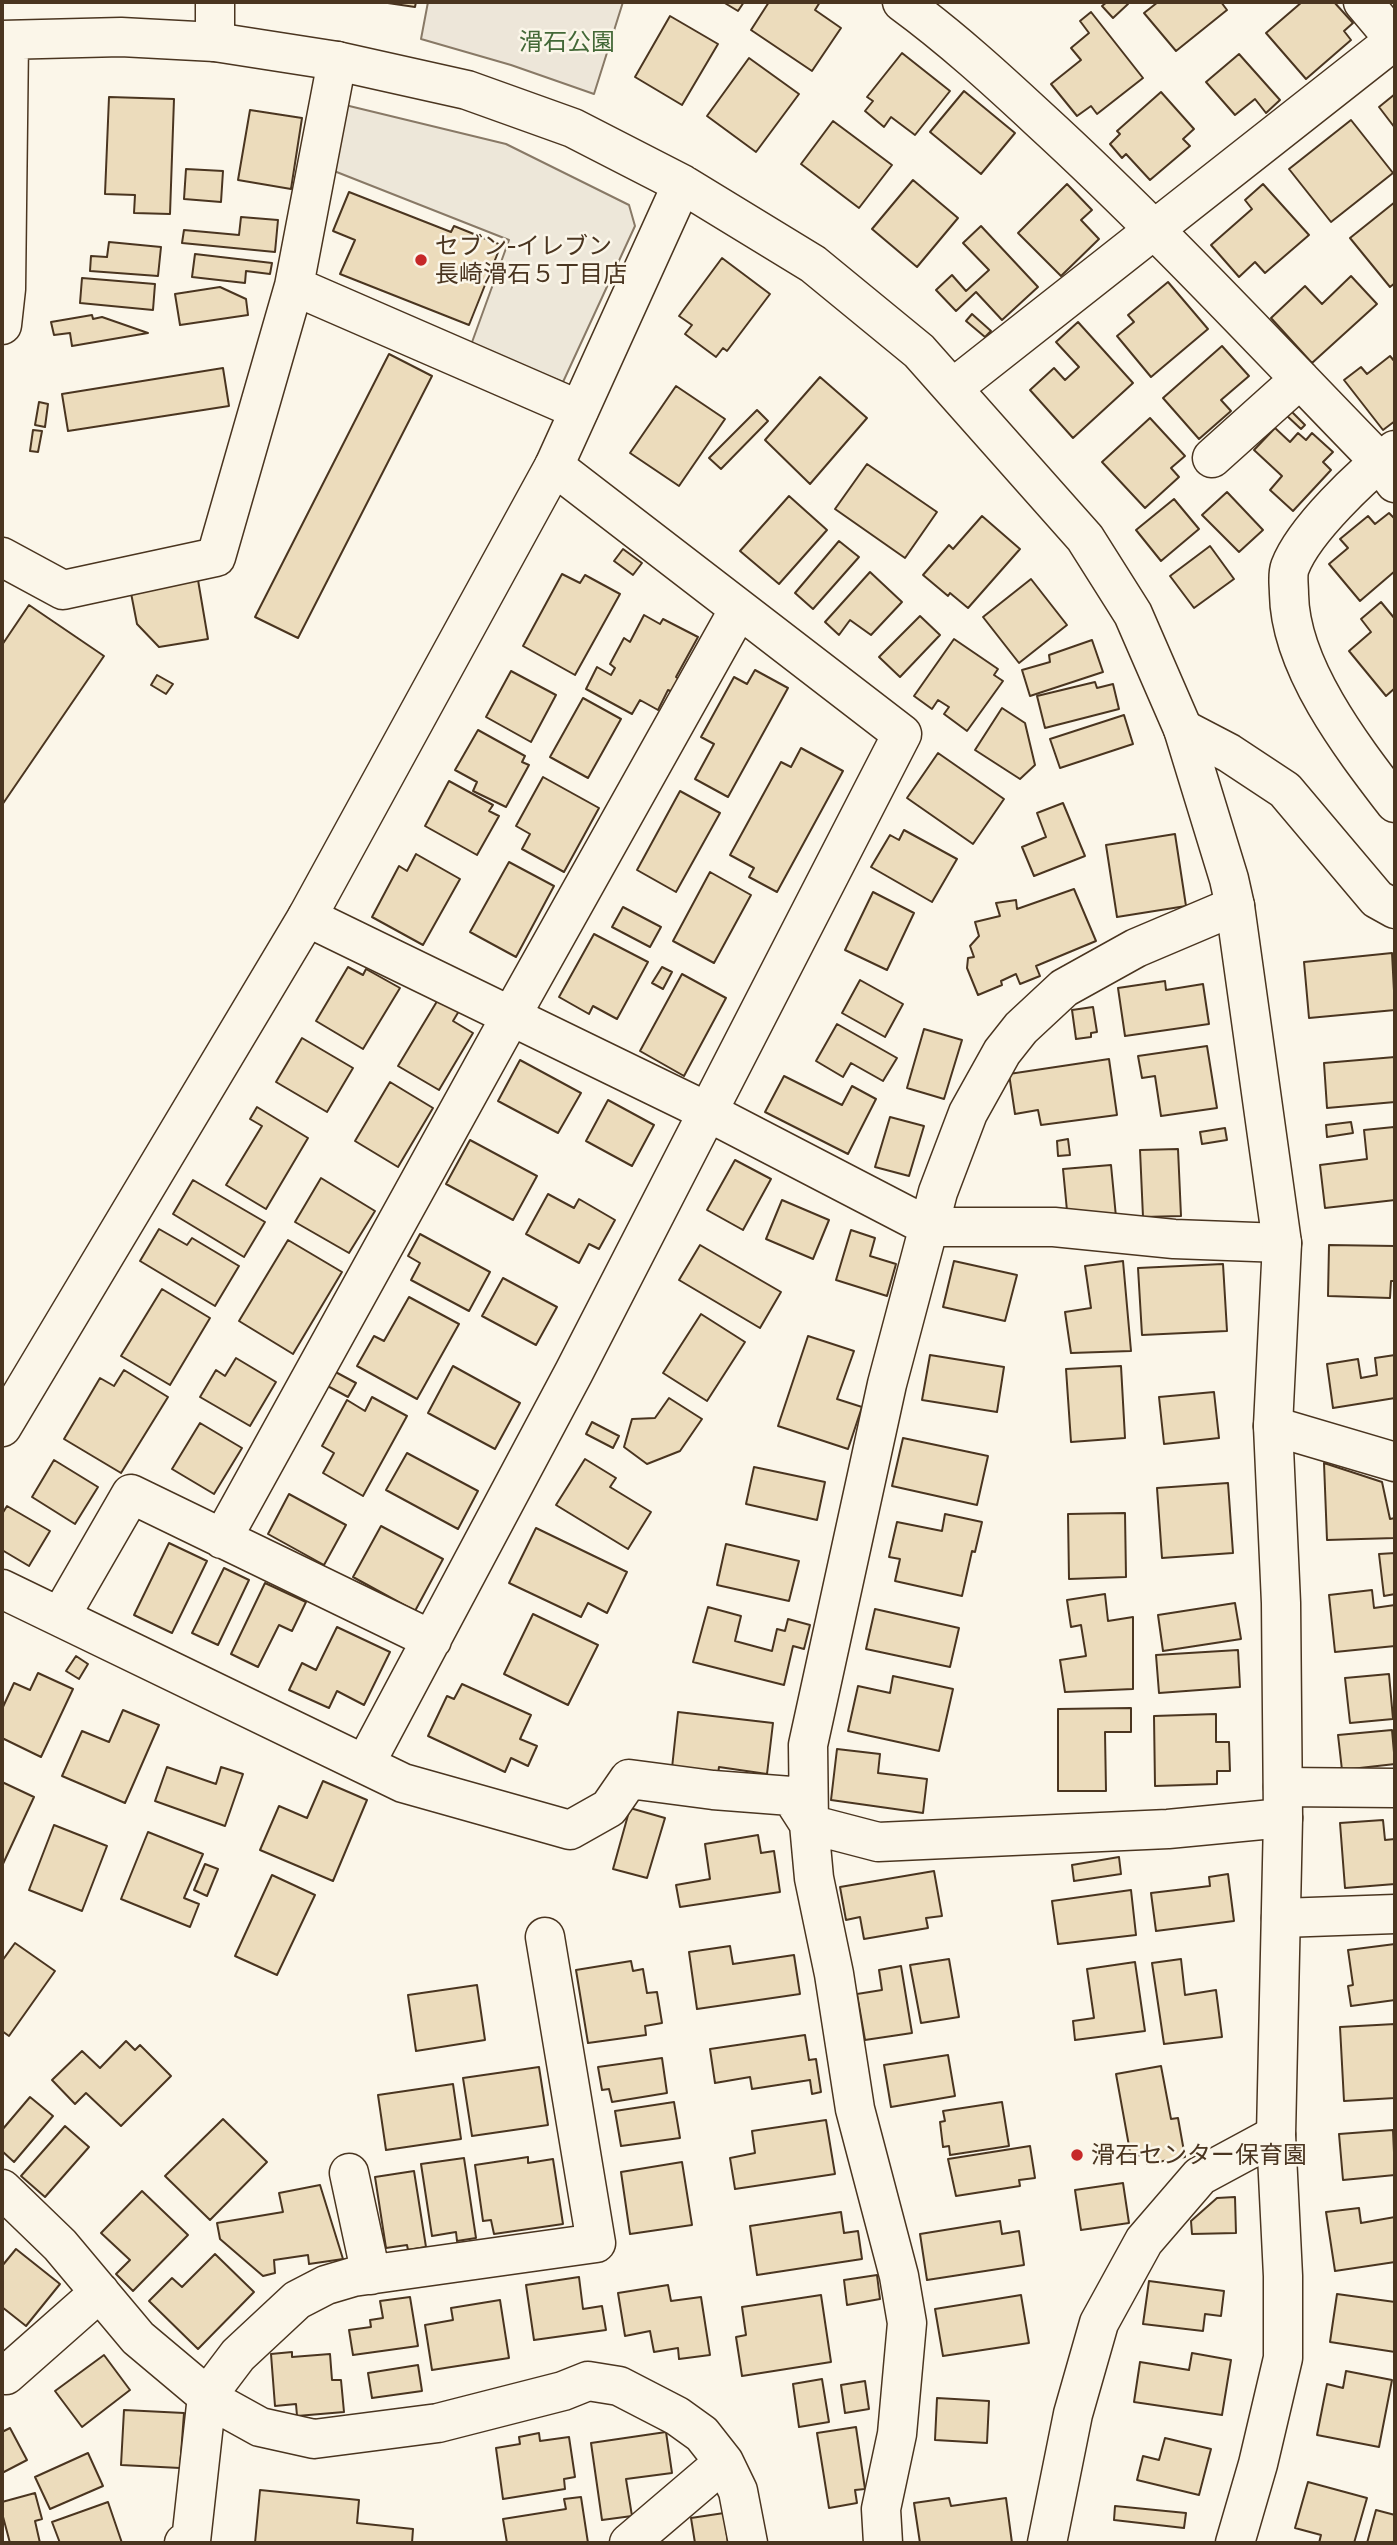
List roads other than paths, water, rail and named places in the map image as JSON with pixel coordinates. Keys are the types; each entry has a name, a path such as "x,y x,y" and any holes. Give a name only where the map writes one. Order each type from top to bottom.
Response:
{"street":[{"path":"215,2 215,42"},
{"path":"902,2 948,36 1089,165 1300,379 1390,465 1306,537 1289,570 1289,613 1305,663 1352,747 1395,803"},
{"path":"953,388 1395,40 1363,2"},
{"path":"2,325 6,289 6,40 121,37 215,42 337,61 467,90 573,128 682,184 813,264 919,351 953,388 1085,538 1133,614 1183,729 1229,879 1282,1243 1273,1426 1281,1604 1283,1803 1276,2135 1283,2276 1283,2358 1258,2464 1235,2543"},
{"path":"2,556 63,590 216,557 294,286 337,61"},
{"path":"2,1427 307,917 554,466 682,184"},
{"path":"294,286 579,410"},
{"path":"1213,458 1300,379"},
{"path":"365,1765 574,1372 902,734 554,466"},
{"path":"222,1539 739,609"},
{"path":"1183,729 1229,753 1285,790 1377,899 1395,909"},
{"path":"883,2543 881,2510 897,2434 907,2323 899,2276 855,2109 834,1974 814,1878 809,1824 808,1745 887,1384 938,1192 968,1113 1002,1052 1021,1028 1064,988 1136,948 1235,906"},
{"path":"307,917 706,1111 929,1227 1054,1227 1174,1240 1282,1243"},
{"path":"1273,1426 1395,1462"},
{"path":"60,1617 131,1494 432,1640"},
{"path":"2,1589 402,1783 570,1830 609,1808 629,1779 713,1790 792,1796 809,1824 878,1842 1168,1829 1283,1803 1395,1788"},
{"path":"1281,1918 1395,1914"},
{"path":"189,2543 207,2396 238,2355 297,2300 326,2285 353,2277 596,2243 545,1937"},
{"path":"1048,2543 1073,2414 1099,2323 1144,2241 1200,2176 1276,2135"},
{"path":"349,2174 371,2275"},
{"path":"2,2189 60,2245 138,2338 207,2396 260,2427 314,2439 438,2423 563,2391 588,2381 619,2386 677,2416 702,2434 724,2462 738,2491 748,2543"},
{"path":"6,2375 100,2292"},
{"path":"629,2543 724,2462"}],"place":[{"name":"セブン-イレブン 長崎滑石５丁目店","path":"421,260"},
{"name":"滑石センター保育園","path":"1077,2155"}],"park label":[{"name":"滑石公園","path":"567,42"}]}
